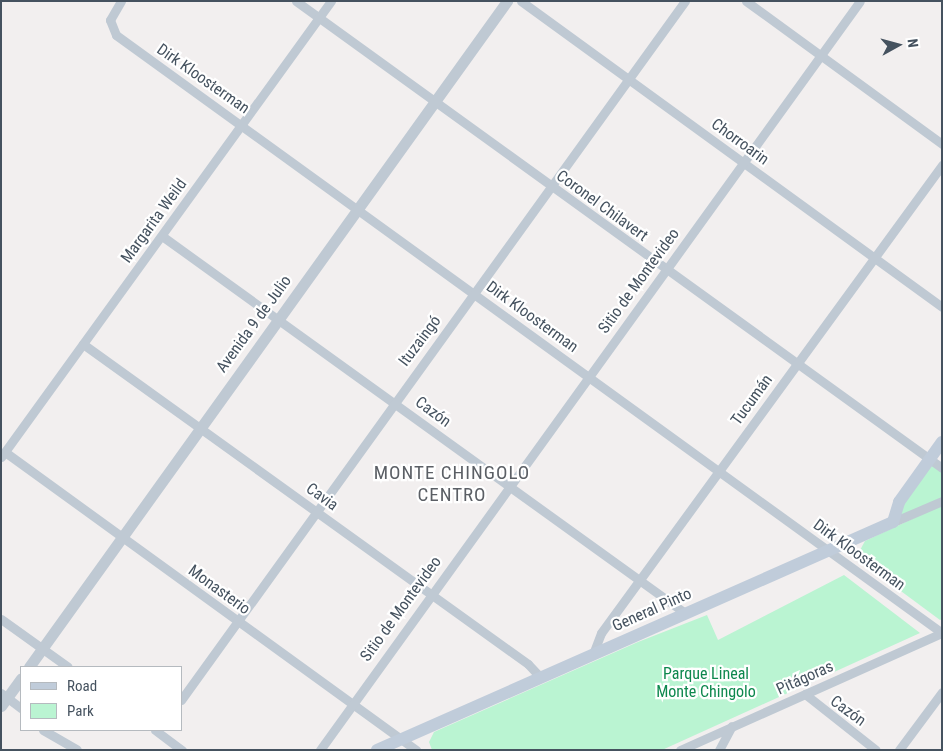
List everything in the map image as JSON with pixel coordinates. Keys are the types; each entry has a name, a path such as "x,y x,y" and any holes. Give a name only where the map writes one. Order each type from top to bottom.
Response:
{"main road":[{"path":"893,522 899,502 942,442"},
{"name":"General Pinto","path":"377,750 893,522"}],"street":[{"name":"Dirk Kloosterman","path":"121,1 110,20 116,36 242,125 942,633"},
{"name":"Coronel Chilavert","path":"296,1 551,188 942,468"},
{"name":"Margarita Weild","path":"3,454 331,1"},
{"name":"Avenida 9 de Julio","path":"30,666 120,536 357,209 436,104 508,1"},
{"name":"Chorroarin","path":"521,1 942,307"},
{"name":"Ituzaingó","path":"182,699 394,402 685,1"},
{"path":"746,1 942,144"},
{"name":"Sitio de Montevideo","path":"320,750 351,703 860,1"},
{"name":"Tucumán","path":"593,654 601,634 942,166"},
{"name":"Cazón","path":"162,236 641,579 685,613"},
{"name":"Cavia","path":"83,344 528,664 540,678"},
{"name":"Monasterio","path":"3,454 120,536 416,750"},
{"name":"General Pinto","path":"893,522 942,501"},
{"path":"1,619 67,666"},
{"name":"Pitágoras","path":"680,750 942,633"},
{"path":"20,679 3,699 20,708"},
{"path":"899,750 942,692"},
{"name":"Cazón","path":"805,694 876,750"},
{"path":"719,750 732,726"},
{"path":"45,731 77,750"},
{"path":"158,731 182,750"}],"green space":[{"path":"929,459 942,468 942,501 893,522"},
{"path":"942,505 942,619 940,620 863,563 859,552 865,541"},
{"name":"Parque Lineal Monte Chingolo","path":"844,575 920,633 662,750 432,750 429,742 434,732 638,642 707,615 718,640"}],"district":[{"name":"MONTE CHINGOLO CENTRO","path":"452,484"}]}
